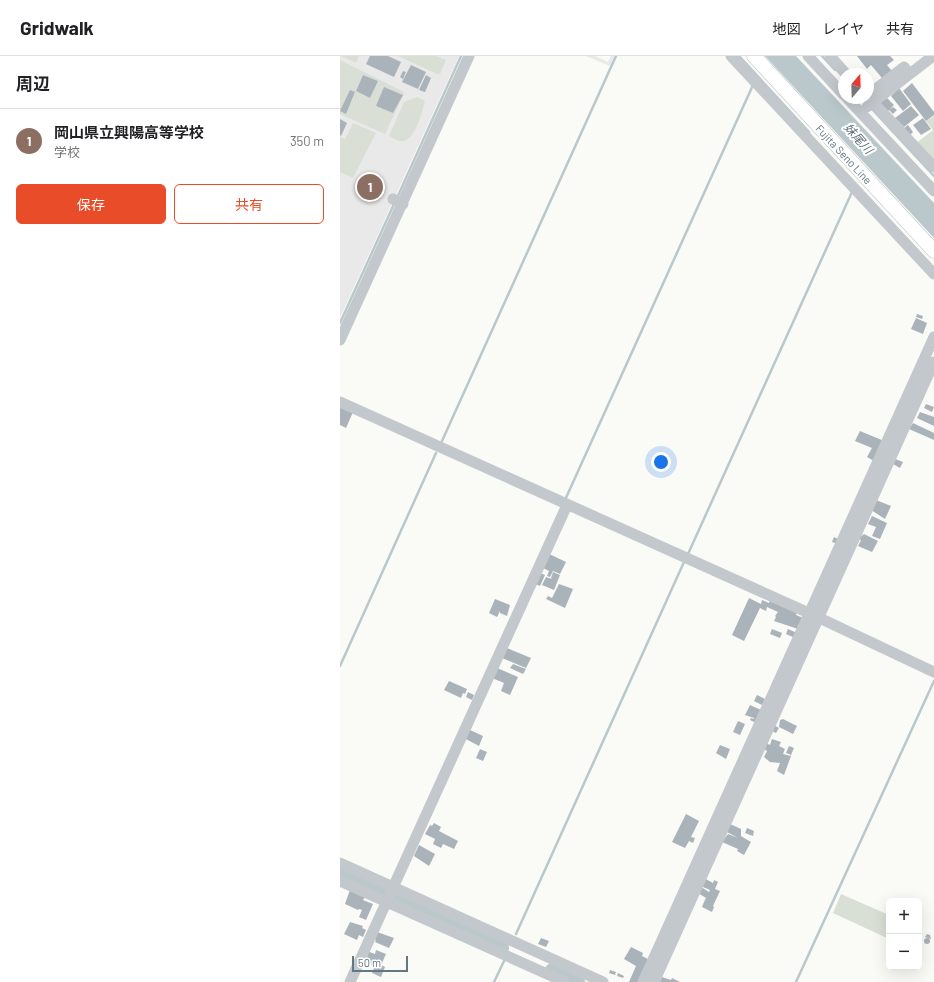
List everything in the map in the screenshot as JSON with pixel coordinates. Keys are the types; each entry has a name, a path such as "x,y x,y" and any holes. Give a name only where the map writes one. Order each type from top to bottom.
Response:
{"main road":[{"name":"Fujita Seno Line","path":"754,56 934,251"}],"street":[{"path":"340,340 398,202 470,56"},
{"path":"731,56 934,274"},
{"path":"808,56 838,88"},
{"path":"830,56 841,68"},
{"path":"874,98 908,72 933,56"},
{"path":"869,104 934,191"},
{"path":"870,104 934,167"},
{"path":"654,982 934,337"},
{"path":"643,982 813,615 934,362"},
{"path":"340,402 813,615 934,672"},
{"path":"350,982 387,897 567,505"},
{"path":"340,863 387,897 511,953 603,982"},
{"path":"340,881 387,897 511,953 565,982"}],"shaded area":[{"path":"340,56 459,56 340,318"},
{"path":"341,56 359,56 356,63"},
{"path":"398,56 436,56 446,60 440,74 437,74"},
{"path":"586,56 595,56 608,62 611,56 614,56 610,66"},
{"path":"340,60 402,91 404,94 385,134 340,114","holes":["363,75 377,81 370,98 356,91","384,87 403,95 393,113 377,106","350,90 355,93 346,113 341,111"]},
{"path":"417,97 425,101 420,119 414,132 406,140 401,141 389,136 404,102"},
{"path":"934,116 934,164 915,144 933,130 926,121"},
{"path":"353,123 376,133 353,178 340,172 340,137 345,139"},
{"path":"841,894 886,914 886,938 833,913"}],"water":[{"name":"妹尾川","path":"765,56 796,56 838,101 838,104 841,104 934,203 934,238"}],"building":[{"path":"370,56 388,56 401,62 394,77 366,64"},
{"path":"857,56 890,56 894,60 887,65 892,71 882,78 871,65 866,68"},
{"path":"411,65 426,72 418,89 402,82"},
{"path":"403,71 406,72 403,79 400,77"},
{"path":"363,75 378,81 370,98 356,91"},
{"path":"426,75 431,78 425,92 419,90"},
{"path":"912,83 934,112 934,115 926,121 903,91"},
{"path":"384,87 403,95 393,113 376,106"},
{"path":"899,88 911,104 903,111 891,96"},
{"path":"350,90 355,92 346,114 340,111"},
{"path":"886,97 894,105 887,112 878,103"},
{"path":"911,106 919,115 904,127 895,118"},
{"path":"893,107 897,110 893,114 889,110"},
{"path":"923,118 931,129 921,135 913,125"},
{"path":"340,119 347,123 341,136 340,135"},
{"path":"908,125 913,132 909,136 903,129"},
{"path":"917,314 923,316 922,319 916,317"},
{"path":"916,318 927,323 923,334 911,329"},
{"path":"926,404 934,407 932,412 924,408"},
{"path":"340,406 353,412 346,428 340,425"},
{"path":"920,412 934,417 934,426 917,418"},
{"path":"913,423 934,433 934,440 909,429"},
{"path":"860,431 884,441 874,461 867,457 872,448 855,441"},
{"path":"895,459 903,462 900,468 893,464"},
{"path":"876,500 891,506 885,519 871,510"},
{"path":"872,516 887,523 880,539 872,536 876,527 868,524"},
{"path":"864,534 878,541 872,552 858,546 861,540 858,539"},
{"path":"834,537 840,540 838,544 832,542"},
{"path":"547,553 566,562 560,574 553,571 550,577 547,576 549,571 541,567"},
{"path":"538,572 545,575 540,586 533,583"},
{"path":"553,572 560,575 554,590 542,585 546,577 552,579"},
{"path":"559,584 573,589 565,608 546,599 548,596 552,598"},
{"path":"749,598 761,604 762,600 769,603 770,600 782,605 781,607 783,606 797,612 796,615 803,618 798,629 774,621 778,612 767,607 766,611 760,608 744,641 732,635"},
{"path":"495,599 510,605 507,616 500,613 500,611 497,617 489,613"},
{"path":"772,629 782,633 780,638 770,634"},
{"path":"788,629 797,633 795,638 786,634"},
{"path":"507,648 531,658 526,668 502,658"},
{"path":"513,664 526,669 523,674 510,668"},
{"path":"497,668 518,677 510,695 501,691 504,683 492,678"},
{"path":"449,681 467,689 461,698 444,690"},
{"path":"468,692 474,695 472,700 466,697"},
{"path":"757,695 765,699 762,705 754,701"},
{"path":"750,705 761,710 756,723 750,720 751,718 754,718 745,715"},
{"path":"783,719 797,726 793,734 779,727 780,720"},
{"path":"738,721 745,724 740,735 733,732"},
{"path":"774,725 779,728 776,733 772,731"},
{"path":"468,729 483,736 479,746 464,738"},
{"path":"772,739 781,742 779,746 785,749 783,754 791,756 784,775 777,771 780,763 770,762 764,757 767,751 764,749 766,743 770,745"},
{"path":"720,745 730,749 726,759 716,753"},
{"path":"789,746 794,748 791,755 786,753"},
{"path":"480,749 487,752 483,761 476,758"},
{"path":"686,814 699,821 691,837 695,838 693,843 689,841 685,848 672,842"},
{"path":"434,823 441,827 439,831 458,841 454,849 443,844 441,848 433,844 435,839 425,834 430,825 432,826"},
{"path":"730,824 741,829 741,836 751,842 744,855 737,851 738,849 722,842 728,834 738,838 727,832"},
{"path":"747,828 754,831 753,836 745,833"},
{"path":"419,845 435,854 429,866 414,856"},
{"path":"704,878 713,883 714,880 718,882 715,889 720,891 713,906 712,912 702,907 706,898 698,893 701,887 709,892 710,890 703,887"},
{"path":"351,887 365,897 363,900 373,904 366,920 359,917 362,910 358,910 345,904"},
{"path":"350,922 363,926 362,928 366,930 363,937 359,935 357,940 344,934"},
{"path":"377,932 394,938 389,948 375,942 376,940 372,939"},
{"path":"927,934 930,935 931,939 925,937"},
{"path":"541,938 549,941 546,947 538,944"},
{"path":"927,938 930,941 927,944 924,941"},
{"path":"631,947 643,953 642,956 648,959 639,982 629,982 636,966 624,959"},
{"path":"376,950 386,954 381,965 385,967 381,977 372,973 375,966 362,961 367,951 375,954"},
{"path":"610,970 616,972 615,975 609,973"},
{"path":"618,973 624,976 623,978 617,976"},
{"path":"662,977 671,980 672,978 680,982 660,982"}],"waterway":[{"path":"397,198 461,56"},
{"path":"442,441 616,56"},
{"path":"739,56 809,132"},
{"path":"822,56 835,70"},
{"path":"565,500 753,85"},
{"path":"871,108 934,176"},
{"path":"688,554 852,192"},
{"path":"340,323 394,204"},
{"path":"340,666 436,453"},
{"path":"516,934 684,562"},
{"path":"796,982 934,681"},
{"path":"340,874 502,948"},
{"path":"494,982 505,959"},
{"path":"552,970 578,982"}],"place":[{"name":"岡山県立興陽高等学校","path":"370,187"}]}
